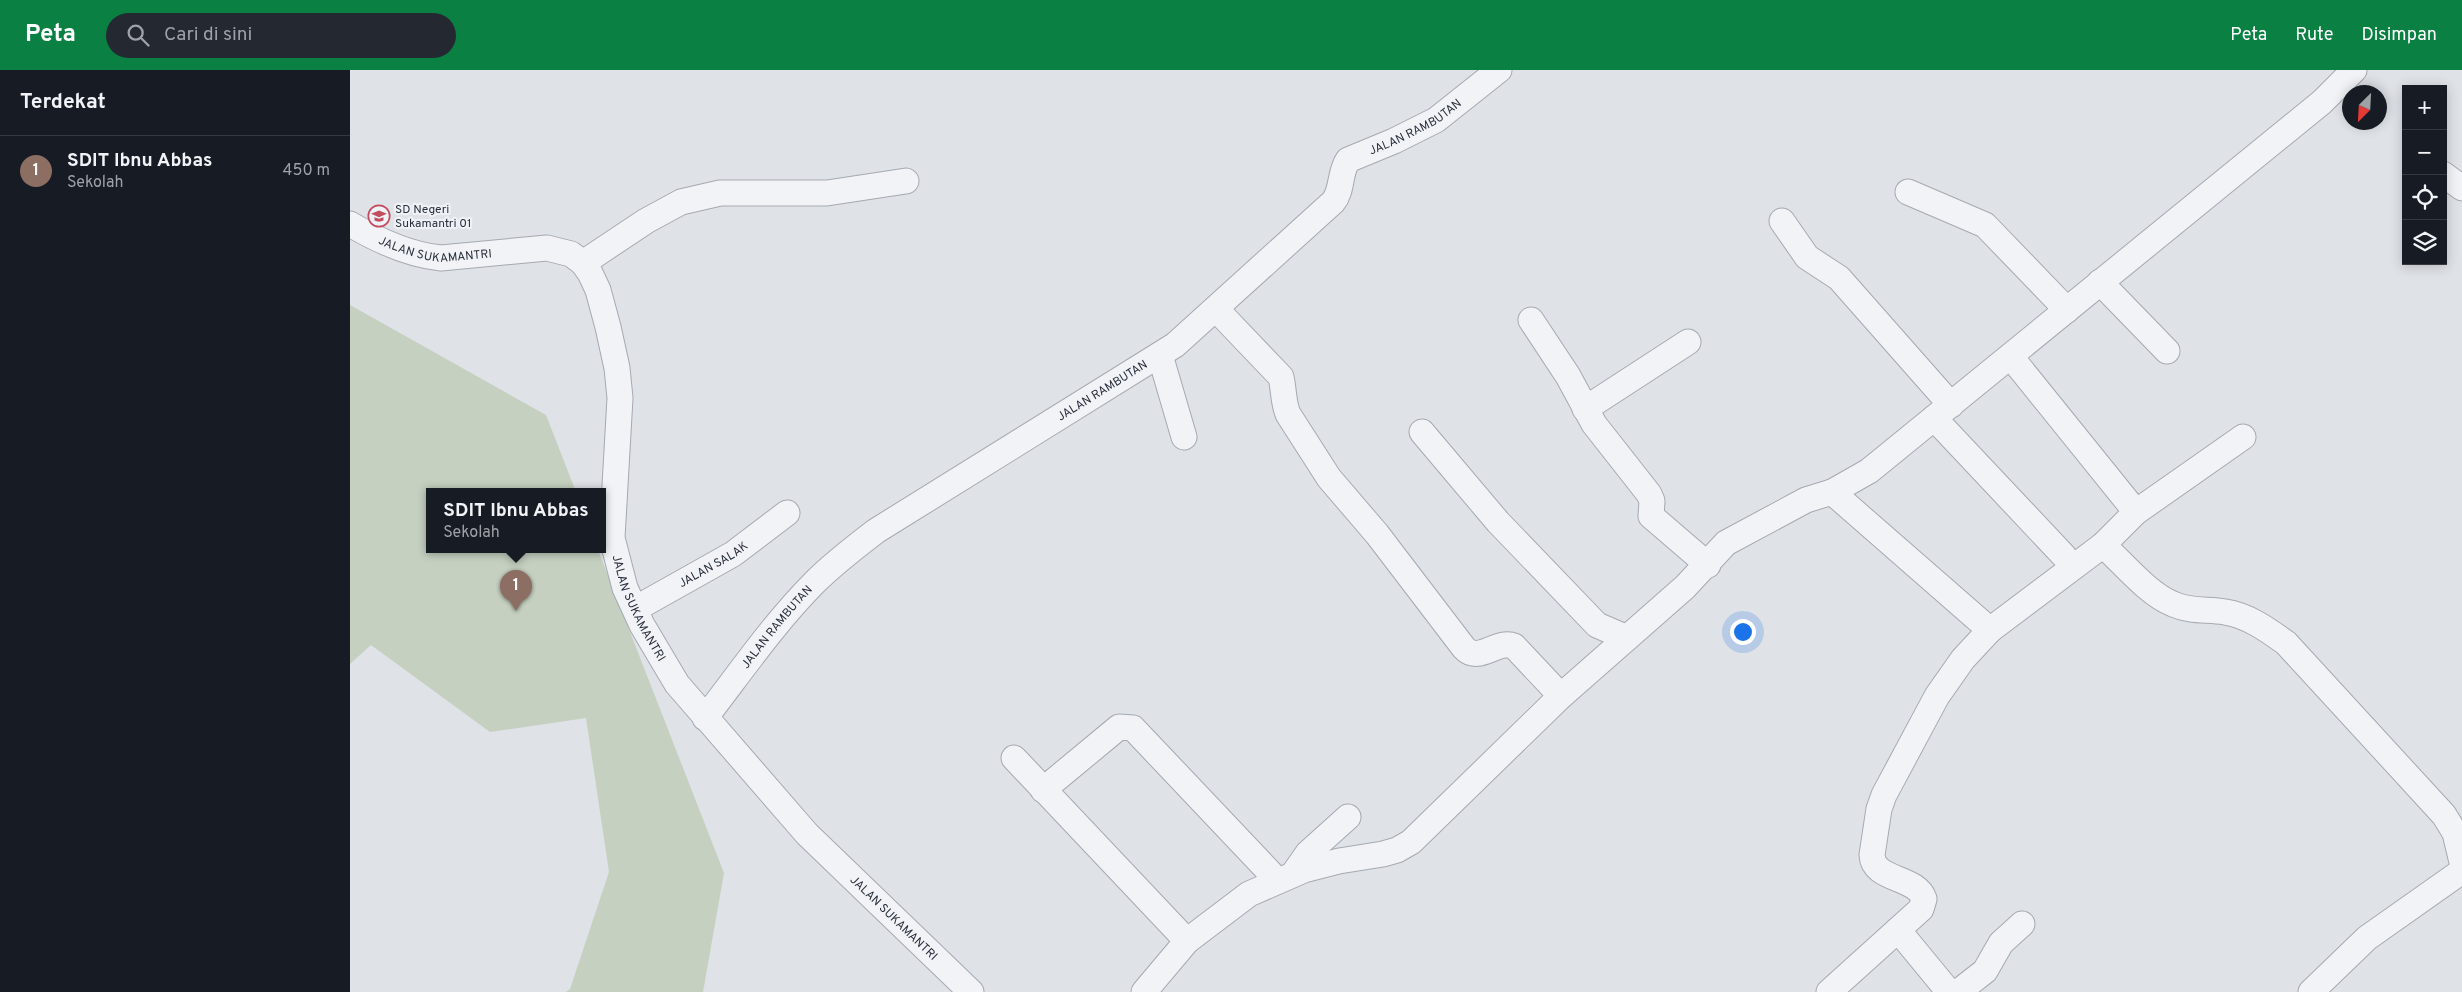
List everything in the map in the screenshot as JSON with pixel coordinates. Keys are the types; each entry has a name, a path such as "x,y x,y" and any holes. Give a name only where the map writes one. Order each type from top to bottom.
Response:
{"street":[{"name":"JALAN RAMBUTAN","path":"705,718 785,615 814,583 847,553 876,531 1160,355 1216,309 1333,202 1340,190 1344,166 1348,160 1394,141 1436,120 1499,70"},
{"path":"1144,992 1187,941 1236,902 1285,876 1340,861 1383,854 1397,850 1411,842 1561,696 1708,565 1726,543 1806,500 1832,492 1869,471 2322,102 2354,70"},
{"path":"2444,175 2462,188"},
{"path":"583,263 646,221 681,202 720,193 827,193 906,181"},
{"path":"1908,192 1985,226 2067,310"},
{"path":"1782,221 1807,257 1816,265 1839,278 1943,412 2064,556"},
{"name":"JALAN SUKAMANTRI","path":"351,227 412,252 428,256 441,258 547,248 571,254 583,263 598,290 617,368 620,398 612,538 624,588 659,657 677,684 705,718 807,834 971,992"},
{"path":"2100,282 2167,351"},
{"path":"1216,309 1281,377 1284,387 1284,405 1288,414 1329,478 1376,534 1464,648 1470,653 1478,654 1507,644 1514,646 1561,696"},
{"path":"1531,320 1568,376 1585,409 1649,494 1652,501 1651,516 1708,565"},
{"path":"1585,409 1688,342"},
{"path":"1160,355 1184,436"},
{"path":"2011,357 2136,512"},
{"path":"1422,432 1498,522 1597,625 1627,638"},
{"path":"1829,992 1917,913 1924,899 1919,891 1878,868 1872,860 1879,809 1890,782 1937,696 1963,659 1990,630 2103,545 2136,512 2243,437"},
{"path":"1832,492 1990,630"},
{"name":"JALAN SALAK","path":"635,609 733,554 787,513"},
{"path":"2103,545 2153,591 2173,604 2196,611 2227,612 2239,616 2270,632 2286,643 2444,815 2455,833 2462,862"},
{"path":"1043,790 1119,727 1129,726 1138,730 1285,876"},
{"path":"1014,758 1187,941"},
{"path":"1285,876 1312,848 1348,817"},
{"path":"2311,992 2368,938 2462,870"},
{"path":"1958,992 1985,971 2002,943 2022,924"},
{"path":"1898,930 1948,992"}],"green space":[{"path":"350,305 546,415 574,488 426,488 426,553 599,553 724,873 703,992 566,992 570,989 609,872 586,718 490,732 371,645 350,664"}],"place":[{"name":"SD Negeri Sukamantri 01","path":"379,216"},
{"name":"SDIT Ibnu Abbas","path":"516,611"}]}
